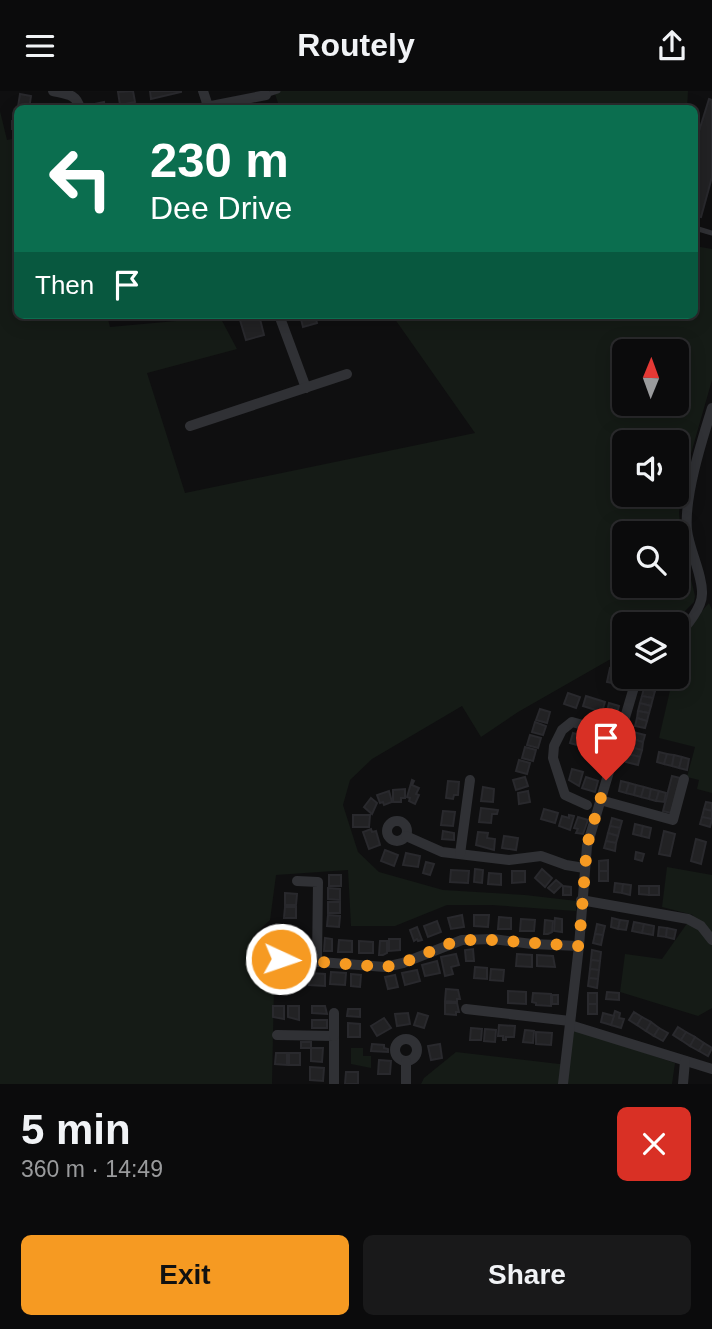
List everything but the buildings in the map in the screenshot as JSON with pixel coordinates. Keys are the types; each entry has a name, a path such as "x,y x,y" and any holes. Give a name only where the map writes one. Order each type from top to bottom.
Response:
{"street":[{"path":"54,91 72,95 79,105"},
{"path":"218,105 266,95"},
{"path":"280,319 306,387"},
{"path":"190,426 347,374"},
{"path":"689,621 702,594 687,530 691,492 708,435 712,408"},
{"path":"563,1084 579,946 587,845 633,689"},
{"path":"587,805 570,799 563,792 553,752 565,726 572,722 619,735"},
{"path":"600,800 673,820 684,779"},
{"path":"460,854 470,780"},
{"path":"551,799 563,792"},
{"path":"406,836 442,852 509,860 541,856 566,865 584,867"},
{"path":"298,881 318,882 317,961"},
{"path":"581,900 688,919 701,926 712,940"},
{"path":"281,959 395,966 451,943 477,939 579,946"},
{"path":"466,1009 570,1023 712,1069"},
{"path":"334,1013 334,1084"},
{"path":"277,1035 334,1036"},
{"path":"683,1084 685,1061"},
{"path":"406,1062 406,1084"}],"lane":[{"path":"266,95 278,91"}],"shaded area":[{"path":"274,91 688,91 687,105 279,105"},
{"path":"0,111 7,140 14,139 14,319 108,319 110,327 221,319 237,349 147,373 185,493 475,433 395,319 698,319 698,247 712,249 712,380 689,460 689,430 612,430 612,507 680,507 680,521 612,521 612,598 689,598 689,571 694,602 684,612 612,612 612,659 518,712 481,737 462,706 372,759 350,780 343,805 358,852 379,872 443,890 577,901 576,911 447,905 395,926 351,926 348,870 276,875 270,920 254,935 254,972 274,988 272,1084 0,1084"},
{"path":"709,603 712,610 712,793 697,789 699,780 687,777 695,747 659,738 670,689 689,689 689,626"},
{"path":"667,867 712,875 712,1008 698,1016 620,992 625,954 662,959 693,915 662,907"},
{"path":"574,1029 675,1063 672,1084 421,1084 424,1078 456,1052 568,1065"},
{"path":"351,1048 363,1048 363,1056 371,1056 371,1068 351,1064"}],"route":[{"path":"281,959 385,967 395,966 462,940 493,939 579,946 587,845 606,780"}]}
